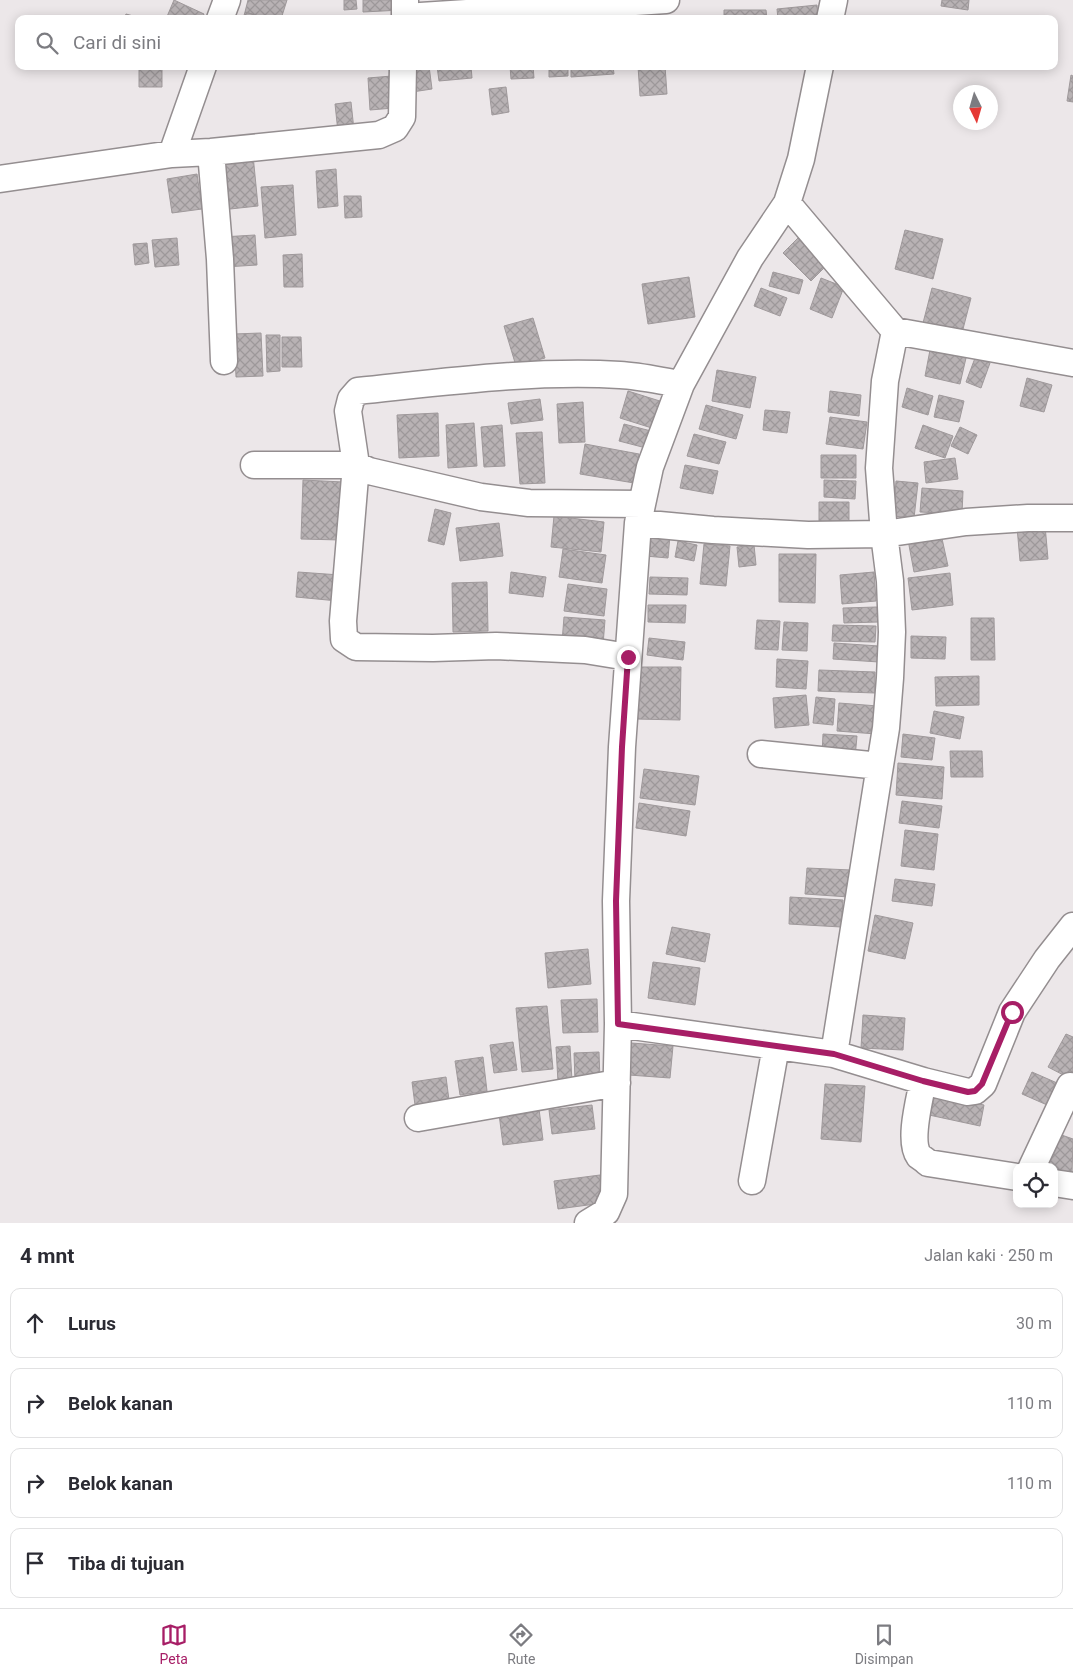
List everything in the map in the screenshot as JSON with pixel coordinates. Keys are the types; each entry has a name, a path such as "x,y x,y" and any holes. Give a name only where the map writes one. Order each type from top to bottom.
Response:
{"street":[{"path":"221,15 227,0"},
{"path":"405,12 666,0"},
{"path":"831,15 834,0"},
{"path":"172,154 202,70"},
{"path":"0,180 172,154 211,152 379,135 395,128 402,117 403,70"},
{"path":"588,1223 606,1212 614,1194 618,1024 616,892 622,747 640,513 650,467 681,384 750,258 787,203 801,159 819,70"},
{"path":"211,152 220,259 224,361"},
{"path":"787,203 895,331 1073,363"},
{"path":"834,1054 880,766 890,686 892,632 890,581 879,468 885,380 895,331"},
{"path":"628,657 585,650 496,646 433,648 356,647 344,639 343,621 356,465 348,411 350,398 358,391 469,380 577,374 623,375 681,384"},
{"path":"254,465 356,465 369,471 480,497 640,513 713,530 808,535 884,534 975,522 1028,518 1073,518"},
{"path":"761,754 880,766"},
{"path":"618,1024 834,1054 923,1081 968,1092 975,1091 982,1084 1012,1012 1047,959 1073,926"},
{"path":"752,1181 776,1046"},
{"path":"923,1081 916,1122 915,1141 918,1155 928,1163 1013,1175"},
{"path":"418,1118 617,1083"},
{"path":"1034,1163 1070,1086"},
{"path":"1058,1184 1073,1186"}],"building":[{"path":"174,0 204,14 204,15 168,15"},
{"path":"248,0 287,0 282,15 255,15 245,12"},
{"path":"344,0 356,0 357,9 344,10"},
{"path":"363,0 401,0 402,10 363,12"},
{"path":"942,0 969,0 968,10 941,6"},
{"path":"817,5 818,15 778,15 777,9"},
{"path":"724,10 766,10 767,15 724,15"},
{"path":"245,12 255,15 244,15"},
{"path":"139,70 162,70 162,87 139,87"},
{"path":"409,70 430,70 432,89 412,92"},
{"path":"438,70 471,70 472,78 439,81"},
{"path":"510,70 533,70 534,78 511,79"},
{"path":"549,70 568,70 568,76 549,77"},
{"path":"571,70 614,70 614,74 571,77"},
{"path":"638,70 665,70 667,94 640,96"},
{"path":"1071,75 1073,76 1073,102 1067,101"},
{"path":"392,76 394,108 370,110 368,78"},
{"path":"506,87 509,112 492,115 489,89"},
{"path":"351,102 354,130 338,132 335,104"},
{"path":"253,155 258,206 221,210 216,159"},
{"path":"336,169 338,206 318,208 316,171"},
{"path":"197,174 202,209 172,213 167,179"},
{"path":"293,185 296,235 265,238 261,187"},
{"path":"344,196 361,196 362,217 345,218"},
{"path":"905,230 943,239 933,279 895,269"},
{"path":"255,235 257,265 225,267 222,237"},
{"path":"177,238 179,265 155,267 152,240"},
{"path":"798,238 826,266 811,281 783,253"},
{"path":"147,243 149,263 135,265 133,244"},
{"path":"302,254 303,287 284,287 283,255"},
{"path":"773,272 803,280 799,294 769,286"},
{"path":"689,277 695,317 648,324 642,284"},
{"path":"821,278 844,287 832,318 810,309"},
{"path":"761,288 787,298 780,316 754,306"},
{"path":"932,288 971,298 962,333 923,323"},
{"path":"533,318 545,358 516,366 504,326"},
{"path":"261,333 263,376 236,377 234,334"},
{"path":"266,335 280,335 280,371 267,372"},
{"path":"282,337 301,337 302,367 282,367"},
{"path":"930,350 966,358 960,384 925,376"},
{"path":"975,358 990,363 981,388 966,382"},
{"path":"717,370 756,377 750,408 712,401"},
{"path":"1027,378 1052,385 1044,412 1020,406"},
{"path":"907,388 933,396 928,415 902,407"},
{"path":"628,391 663,402 655,429 620,418"},
{"path":"830,391 861,395 859,416 828,412"},
{"path":"939,395 964,401 959,422 934,417"},
{"path":"540,399 543,420 511,424 508,403"},
{"path":"583,402 585,442 559,443 557,404"},
{"path":"706,405 743,415 736,439 699,429"},
{"path":"765,410 790,412 787,433 763,430"},
{"path":"438,413 439,456 399,458 397,415"},
{"path":"830,417 867,422 863,449 826,444"},
{"path":"474,423 477,466 448,468 446,425"},
{"path":"624,424 651,431 646,448 619,441"},
{"path":"502,425 505,466 484,467 481,427"},
{"path":"923,425 953,436 945,458 915,448"},
{"path":"960,427 977,435 968,454 951,446"},
{"path":"542,432 545,483 520,484 516,433"},
{"path":"694,434 726,442 719,464 687,456"},
{"path":"585,444 639,454 634,483 580,474"},
{"path":"821,455 856,455 856,478 821,478"},
{"path":"955,458 958,479 926,483 924,462"},
{"path":"685,465 718,471 713,494 680,488"},
{"path":"303,480 343,482 341,540 301,539"},
{"path":"824,480 856,481 855,499 824,497"},
{"path":"896,481 918,483 914,518 893,516"},
{"path":"922,488 963,491 962,514 920,512"},
{"path":"819,502 849,502 849,530 819,530"},
{"path":"435,509 451,513 444,545 428,541"},
{"path":"554,516 604,522 601,552 551,547"},
{"path":"499,523 503,556 460,561 456,528"},
{"path":"1045,525 1048,559 1020,561 1017,527"},
{"path":"646,533 670,535 668,558 645,556"},
{"path":"941,534 948,566 914,572 908,540"},
{"path":"678,541 697,545 694,561 675,557"},
{"path":"704,544 730,546 726,586 700,584"},
{"path":"754,545 756,565 739,567 737,547"},
{"path":"563,549 606,555 602,583 559,577"},
{"path":"779,554 816,554 815,603 779,602"},
{"path":"298,572 340,575 338,601 296,597"},
{"path":"511,572 546,577 543,597 509,593"},
{"path":"874,572 876,601 842,604 840,575"},
{"path":"950,573 953,605 912,610 908,578"},
{"path":"650,577 688,578 687,595 649,594"},
{"path":"487,582 488,631 453,632 452,583"},
{"path":"568,584 607,589 604,616 564,611"},
{"path":"648,605 686,605 685,623 648,622"},
{"path":"877,607 878,622 844,623 843,608"},
{"path":"564,617 605,620 603,645 562,642"},
{"path":"971,618 994,618 995,660 971,660"},
{"path":"757,620 780,621 778,650 755,649"},
{"path":"784,622 808,623 807,651 782,650"},
{"path":"833,625 876,626 875,642 832,641"},
{"path":"911,636 946,637 945,659 911,658"},
{"path":"649,638 685,642 683,660 647,655"},
{"path":"834,643 879,646 879,662 833,659"},
{"path":"777,659 808,661 806,689 776,687"},
{"path":"637,667 681,667 680,720 636,719"},
{"path":"819,670 875,672 875,693 818,691"},
{"path":"979,676 979,705 936,706 935,677"},
{"path":"806,695 809,725 775,728 773,698"},
{"path":"816,697 835,699 833,725 813,723"},
{"path":"839,703 878,706 876,734 837,731"},
{"path":"934,711 964,717 960,739 930,733"},
{"path":"823,734 857,736 855,758 822,755"},
{"path":"903,734 935,738 932,760 901,757"},
{"path":"950,751 982,751 983,777 951,777"},
{"path":"898,763 944,767 942,799 896,795"},
{"path":"644,769 699,776 695,805 640,798"},
{"path":"902,801 942,806 939,828 899,823"},
{"path":"639,803 690,811 686,836 636,828"},
{"path":"905,830 938,834 934,870 901,866"},
{"path":"807,868 851,870 849,897 805,894"},
{"path":"895,879 935,884 932,906 892,901"},
{"path":"790,897 843,900 841,927 789,924"},
{"path":"875,915 913,923 905,959 868,951"},
{"path":"672,927 710,934 705,962 666,954"},
{"path":"588,949 591,984 548,988 545,953"},
{"path":"653,962 700,968 695,1005 648,998"},
{"path":"597,999 598,1032 563,1033 561,1000"},
{"path":"547,1006 553,1069 522,1072 516,1008"},
{"path":"863,1015 905,1018 903,1050 861,1048"},
{"path":"1066,1034 1073,1037 1073,1080 1048,1067"},
{"path":"513,1042 517,1070 494,1073 490,1045"},
{"path":"631,1043 673,1046 670,1078 629,1075"},
{"path":"570,1046 572,1081 558,1082 556,1047"},
{"path":"599,1052 600,1081 575,1081 574,1053"},
{"path":"483,1057 487,1091 460,1095 455,1061"},
{"path":"1032,1072 1064,1086 1054,1108 1022,1094"},
{"path":"446,1077 449,1100 415,1105 412,1082"},
{"path":"825,1084 865,1086 861,1142 821,1139"},
{"path":"935,1095 984,1105 980,1126 929,1115"},
{"path":"592,1105 595,1129 552,1134 549,1110"},
{"path":"539,1109 543,1140 503,1145 499,1114"},
{"path":"1056,1133 1073,1139 1072,1174 1058,1169 1058,1163 1045,1163"},
{"path":"600,1175 603,1203 558,1209 554,1181"}],"route":[{"path":"628,657 622,747 616,901 618,1024 834,1054 923,1081 968,1092 975,1091 982,1084 1012,1012"}]}
